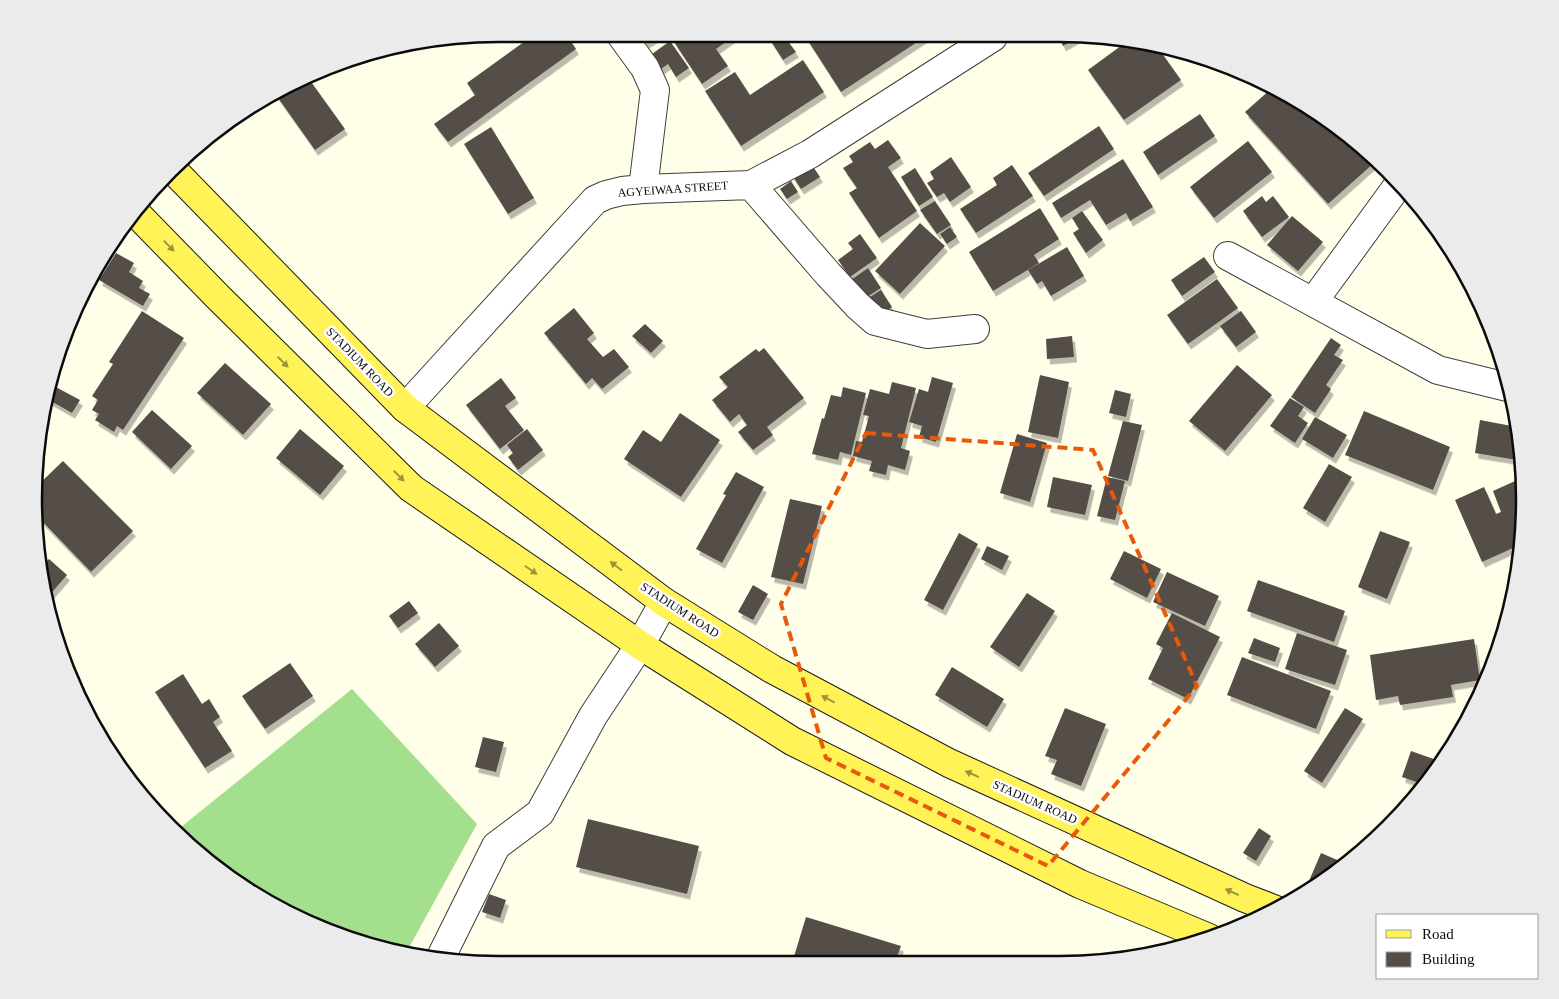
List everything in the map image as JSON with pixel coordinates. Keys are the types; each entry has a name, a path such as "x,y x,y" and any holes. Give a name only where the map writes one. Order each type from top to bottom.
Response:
{"main road":[{"name":"STADIUM ROAD","path":"178,175 405,408 664,602 772,669 949,763 1267,906"},
{"path":"140,217 411,488 640,645 792,741 1080,884 1200,934"}],"street":[{"path":"627,42 645,68 655,90 643,189"},
{"name":"AGYEIWAA STREET","path":"405,408 595,200 614,193 643,189 751,185 810,154 975,42"},
{"path":"751,185 834,280 875,321 927,334 975,329"},
{"path":"1313,302 1395,189"},
{"path":"1228,256 1438,370 1502,386"},
{"path":"443,953 496,846 540,813 593,716 640,645 664,602"}],"highlighted area":[{"path":"866,433 1093,450 1197,686 1048,866 826,758 781,604"}],"green space":[{"path":"352,689 477,824 409,948 353,932 297,909 271,895 221,862 181,827"}],"building":[{"path":"524,42 571,42 576,49 448,142 434,124 475,95 467,83"},
{"path":"671,42 689,68 676,77 668,64 661,69 652,54"},
{"path":"674,42 726,42 716,49 728,66 702,84"},
{"path":"771,42 788,42 796,52 783,60"},
{"path":"809,42 917,42 841,92"},
{"path":"1120,46 1163,54 1181,80 1124,120 1088,70"},
{"path":"803,60 824,92 741,146 705,91 735,72 750,95"},
{"path":"312,83 345,129 315,150 279,100"},
{"path":"1267,93 1288,104 1338,137 1371,165 1328,204 1245,112"},
{"path":"1200,114 1215,136 1158,175 1143,152"},
{"path":"1099,126 1114,149 1044,196 1028,173"},
{"path":"491,127 534,198 508,214 464,144"},
{"path":"888,140 901,158 888,167 917,211 879,238 849,193 857,188 843,168 853,162 849,156 870,142 875,149"},
{"path":"1248,141 1272,172 1214,218 1190,187"},
{"path":"951,157 971,187 950,202 944,193 937,197 927,183 934,179 930,172"},
{"path":"1123,159 1153,207 1130,221 1126,213 1106,225 1090,200 1061,218 1052,203"},
{"path":"812,165 820,177 801,189 793,177"},
{"path":"1012,165 1033,196 976,233 960,209 997,185 993,178"},
{"path":"915,168 933,197 919,206 901,177"},
{"path":"791,181 798,192 787,199 780,189"},
{"path":"1262,196 1266,202 1273,196 1289,217 1262,237 1243,211"},
{"path":"935,201 951,225 937,234 920,210"},
{"path":"1040,208 1059,239 1034,255 1039,263 993,291 969,252"},
{"path":"1082,211 1103,240 1086,253 1073,233 1079,229 1072,218"},
{"path":"1292,216 1323,242 1298,271 1267,245"},
{"path":"920,223 945,246 900,294 875,271"},
{"path":"950,227 957,237 947,244 940,234"},
{"path":"860,234 877,258 850,277 838,260 853,249 848,243"},
{"path":"1067,247 1084,276 1051,296 1042,281 1037,284 1028,270"},
{"path":"116,253 134,263 129,272 143,281 139,288 150,294 143,306 99,280"},
{"path":"1204,257 1215,272 1182,296 1171,280"},
{"path":"868,268 881,288 864,299 851,280"},
{"path":"1217,279 1238,308 1188,344 1167,315"},
{"path":"881,290 892,307 877,317 865,300"},
{"path":"574,308 594,333 587,339 603,357 614,349 629,367 602,389 592,378 586,384 544,333"},
{"path":"142,311 184,338 123,430 117,426 114,432 95,420 99,414 92,410 98,400 92,396 113,364 109,362"},
{"path":"1241,311 1256,332 1236,347 1220,326"},
{"path":"645,324 663,341 651,353 632,336"},
{"path":"1072,336 1074,357 1047,359 1046,339"},
{"path":"1331,338 1341,345 1334,355 1343,360 1326,385 1331,389 1315,413 1291,397"},
{"path":"764,348 804,398 767,427 773,435 753,450 738,432 747,425 739,414 730,422 712,400 728,387 719,377 756,349 759,352"},
{"path":"225,363 271,404 243,435 197,393"},
{"path":"1237,365 1272,395 1225,451 1189,421"},
{"path":"1040,375 1069,382 1058,438 1028,432"},
{"path":"932,377 953,383 936,442 919,437 922,426 909,422 919,389 928,392"},
{"path":"501,378 516,398 505,406 524,430 500,449 466,405"},
{"path":"892,382 916,388 901,448 910,451 905,470 888,465 886,475 869,471 872,461 853,456 856,441 862,442 869,416 863,415 870,389 889,394"},
{"path":"56,387 80,400 72,413 53,402"},
{"path":"843,387 866,393 851,455 840,452 838,460 812,454 822,418 824,419 831,395 841,397"},
{"path":"1115,390 1131,394 1126,417 1109,413"},
{"path":"1290,398 1304,407 1298,416 1308,423 1295,443 1270,426"},
{"path":"152,410 192,446 171,469 132,432"},
{"path":"1364,411 1450,447 1433,490 1345,455"},
{"path":"680,413 720,440 681,497 624,459 643,430 661,442"},
{"path":"1315,417 1347,435 1333,458 1302,439"},
{"path":"1480,420 1511,426 1515,460 1475,453"},
{"path":"1123,421 1142,425 1128,481 1108,476"},
{"path":"300,429 344,466 320,495 276,458"},
{"path":"527,429 543,450 518,470 508,457 513,453 507,445"},
{"path":"1017,434 1047,443 1030,502 1000,493"},
{"path":"63,461 133,531 91,572 43,522 43,481"},
{"path":"1329,464 1352,477 1325,522 1303,508"},
{"path":"736,472 764,487 722,563 696,549 726,495 723,494"},
{"path":"1053,477 1092,485 1085,515 1047,507"},
{"path":"1107,477 1125,481 1115,520 1097,516"},
{"path":"1516,481 1514,548 1482,562 1455,500 1484,487 1496,514 1501,512 1493,491"},
{"path":"790,499 822,506 803,584 771,577"},
{"path":"1380,531 1410,542 1387,599 1358,587"},
{"path":"959,533 978,544 943,610 924,600"},
{"path":"987,546 1009,556 1002,570 981,559"},
{"path":"1124,551 1161,569 1147,598 1110,579"},
{"path":"49,559 67,575 52,592 51,589 46,562"},
{"path":"1167,572 1219,596 1205,626 1153,602"},
{"path":"1258,580 1345,611 1334,642 1247,611"},
{"path":"753,585 768,594 753,620 738,612"},
{"path":"1027,593 1055,611 1019,667 990,647"},
{"path":"409,601 418,613 398,628 389,616"},
{"path":"1172,613 1220,637 1188,699 1148,679 1163,648 1156,644"},
{"path":"439,623 459,646 435,667 415,644"},
{"path":"1297,633 1347,650 1335,685 1285,669"},
{"path":"1254,638 1280,648 1275,662 1248,653"},
{"path":"1474,639 1480,679 1451,685 1453,697 1400,705 1398,696 1376,700 1370,655"},
{"path":"1242,657 1331,691 1316,729 1227,695"},
{"path":"290,663 313,696 265,729 242,696"},
{"path":"952,667 1004,699 987,727 935,695"},
{"path":"183,674 202,704 209,699 220,717 213,722 232,751 205,768 155,692"},
{"path":"1065,708 1106,724 1081,786 1051,774 1057,760 1045,756"},
{"path":"1345,708 1363,719 1322,783 1304,771"},
{"path":"483,737 504,742 496,772 475,767"},
{"path":"1411,751 1435,759 1418,783 1402,777"},
{"path":"588,819 699,846 687,894 576,867"},
{"path":"1259,828 1271,836 1256,861 1243,853"},
{"path":"1321,853 1339,861 1338,862 1309,882"},
{"path":"489,894 506,900 500,918 482,912"},
{"path":"806,917 901,946 897,956 794,956"}]}
